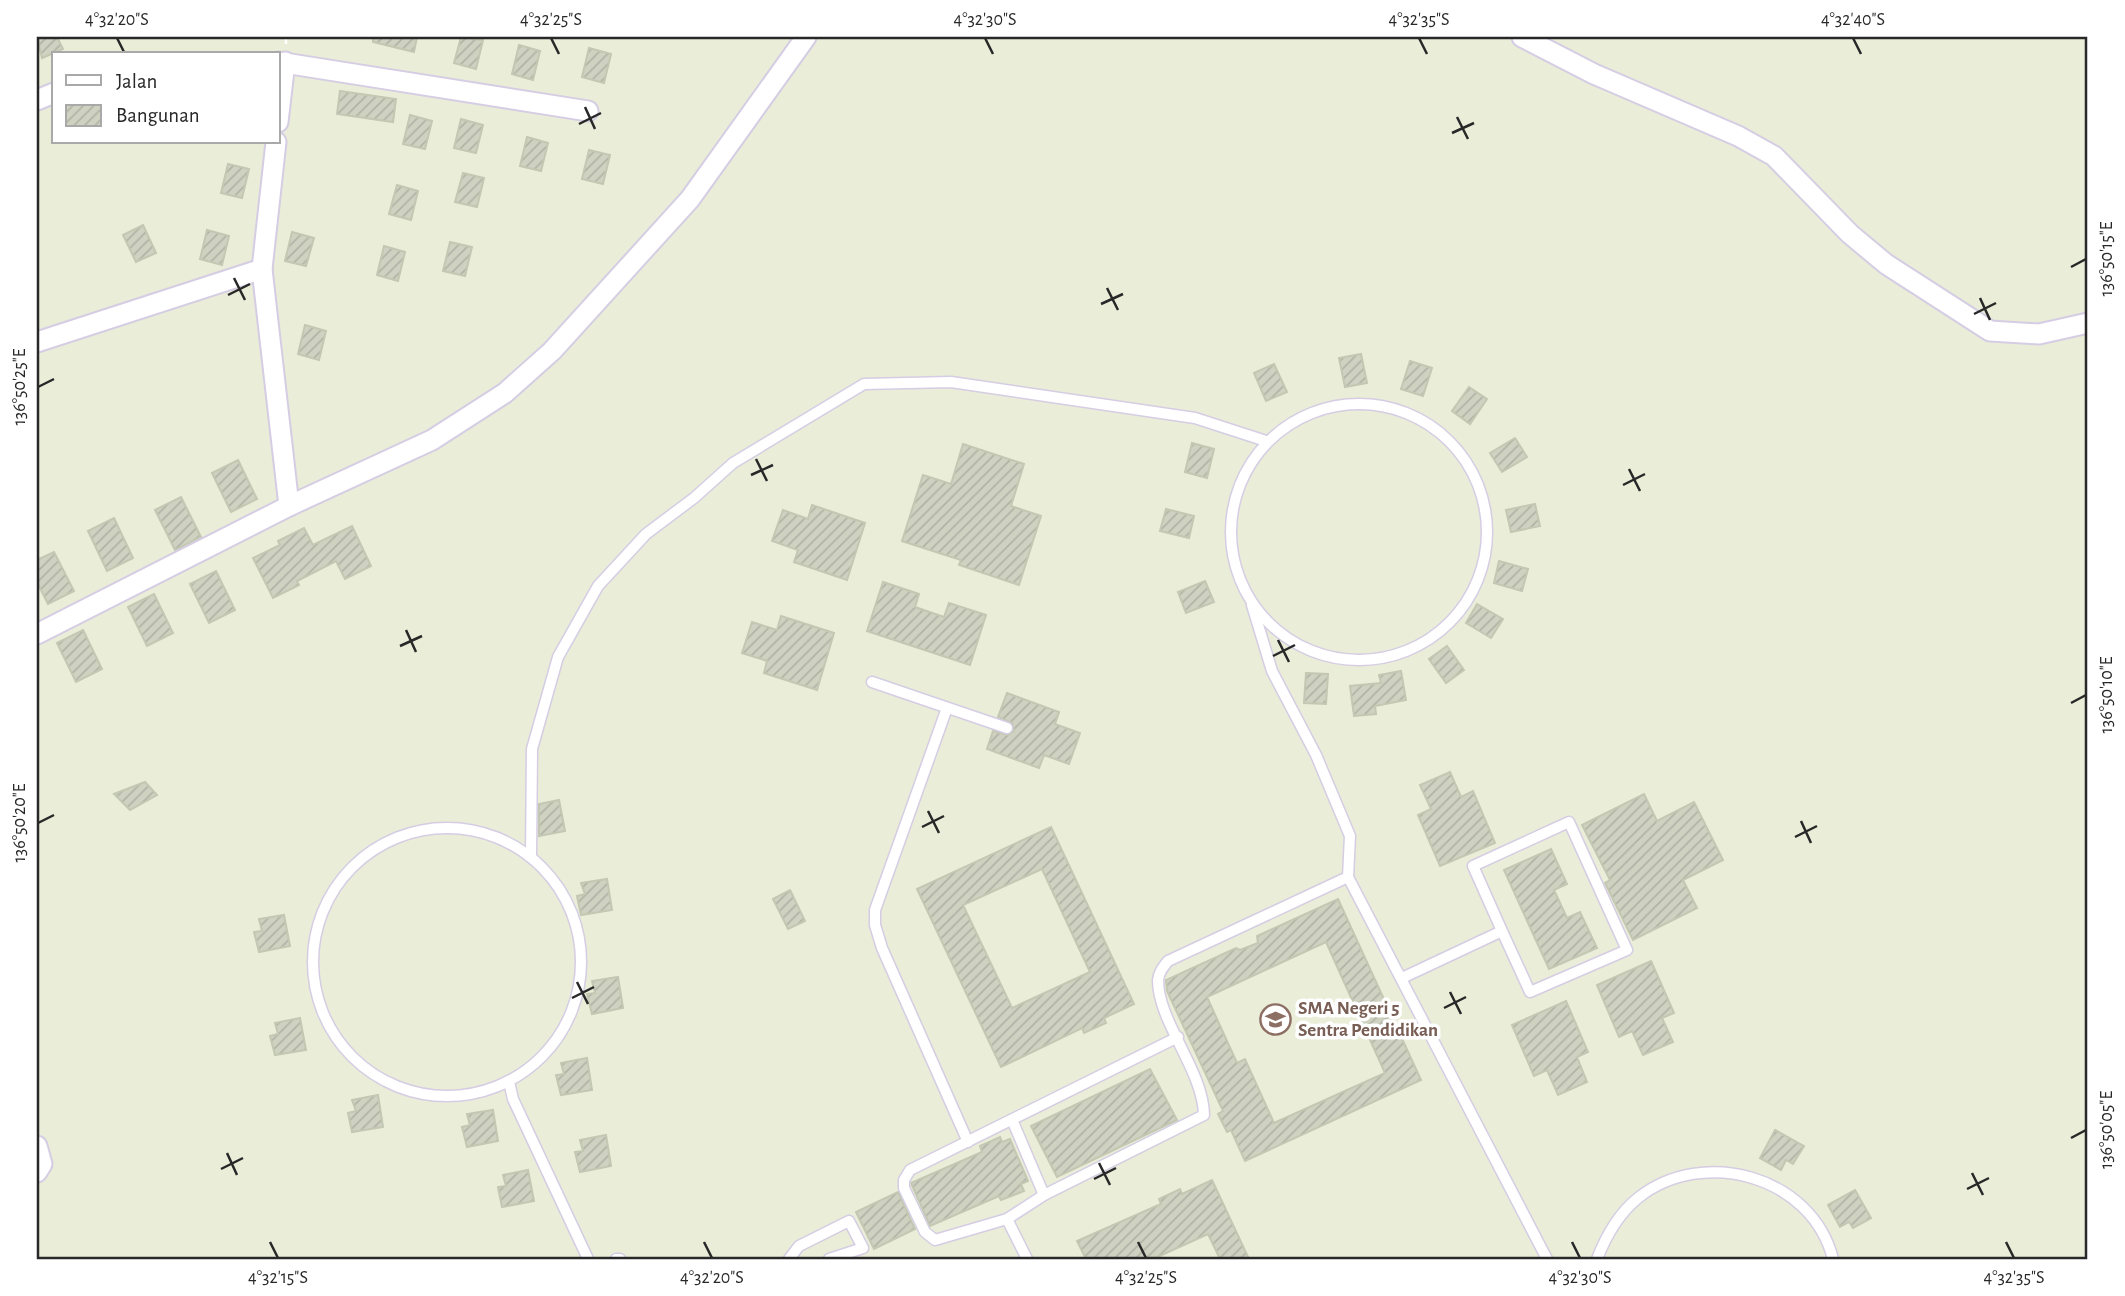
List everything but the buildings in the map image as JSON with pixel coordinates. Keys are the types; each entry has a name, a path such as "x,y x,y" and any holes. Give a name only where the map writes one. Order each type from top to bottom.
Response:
{"street":[{"path":"37,634 289,506 457,426 505,394 552,351 690,199 806,37"},
{"path":"1522,37 1594,74 1738,136 1774,156 1841,225 1886,264 1990,331 2017,335 2039,334 2088,323"},
{"path":"280,92 282,62 588,111"},
{"path":"276,144 262,269 289,506"},
{"path":"37,342 262,269"},
{"path":"37,1146 41,1164 37,1172"}],"lane":[{"path":"531,858 532,749 558,657 598,586 646,534 694,498 733,463 864,384 951,382 1195,418 1266,441"},
{"path":"1251,602 1280,634 1319,655 1361,662 1404,654 1442,632 1469,601 1485,562 1488,520 1477,479 1454,444 1421,418 1382,404 1340,403 1300,416 1266,441 1242,477 1230,519 1233,562 1251,602 1272,671 1316,755 1350,836 1348,877 1547,1259"},
{"path":"872,682 1007,728"},
{"path":"947,708 875,911 875,925 882,948 968,1142"},
{"path":"1569,822 1627,950 1530,992 1502,931 1473,866 1569,822"},
{"path":"460,827 502,838 531,858 565,896 580,937 581,980 568,1021 544,1057 509,1082 478,1094 444,1097 411,1092 370,1072 352,1058 332,1031 318,1000 312,967 315,933 326,901 344,873 377,845 417,830 460,827"},
{"path":"1178,1037 906,1174 904,1188 925,1232 935,1240 1007,1219 1044,1195 1204,1115 1204,1100 1178,1037 1166,1009 1158,981 1161,968 1168,961 1348,877"},
{"path":"1402,978 1502,931"},
{"path":"509,1082 513,1099 588,1259"},
{"path":"1013,1122 1044,1195"},
{"path":"1597,1259 1605,1238 1619,1216 1638,1198 1671,1180 1709,1171 1735,1173 1760,1180 1783,1192 1803,1208 1819,1228 1833,1259"},
{"path":"1007,1219 1027,1259"},
{"path":"789,1259 799,1246 849,1222 863,1248 829,1259"}],"place":[{"name":"SMA Negeri 5 Sentra Pendidikan","path":"1275,1019"}]}
